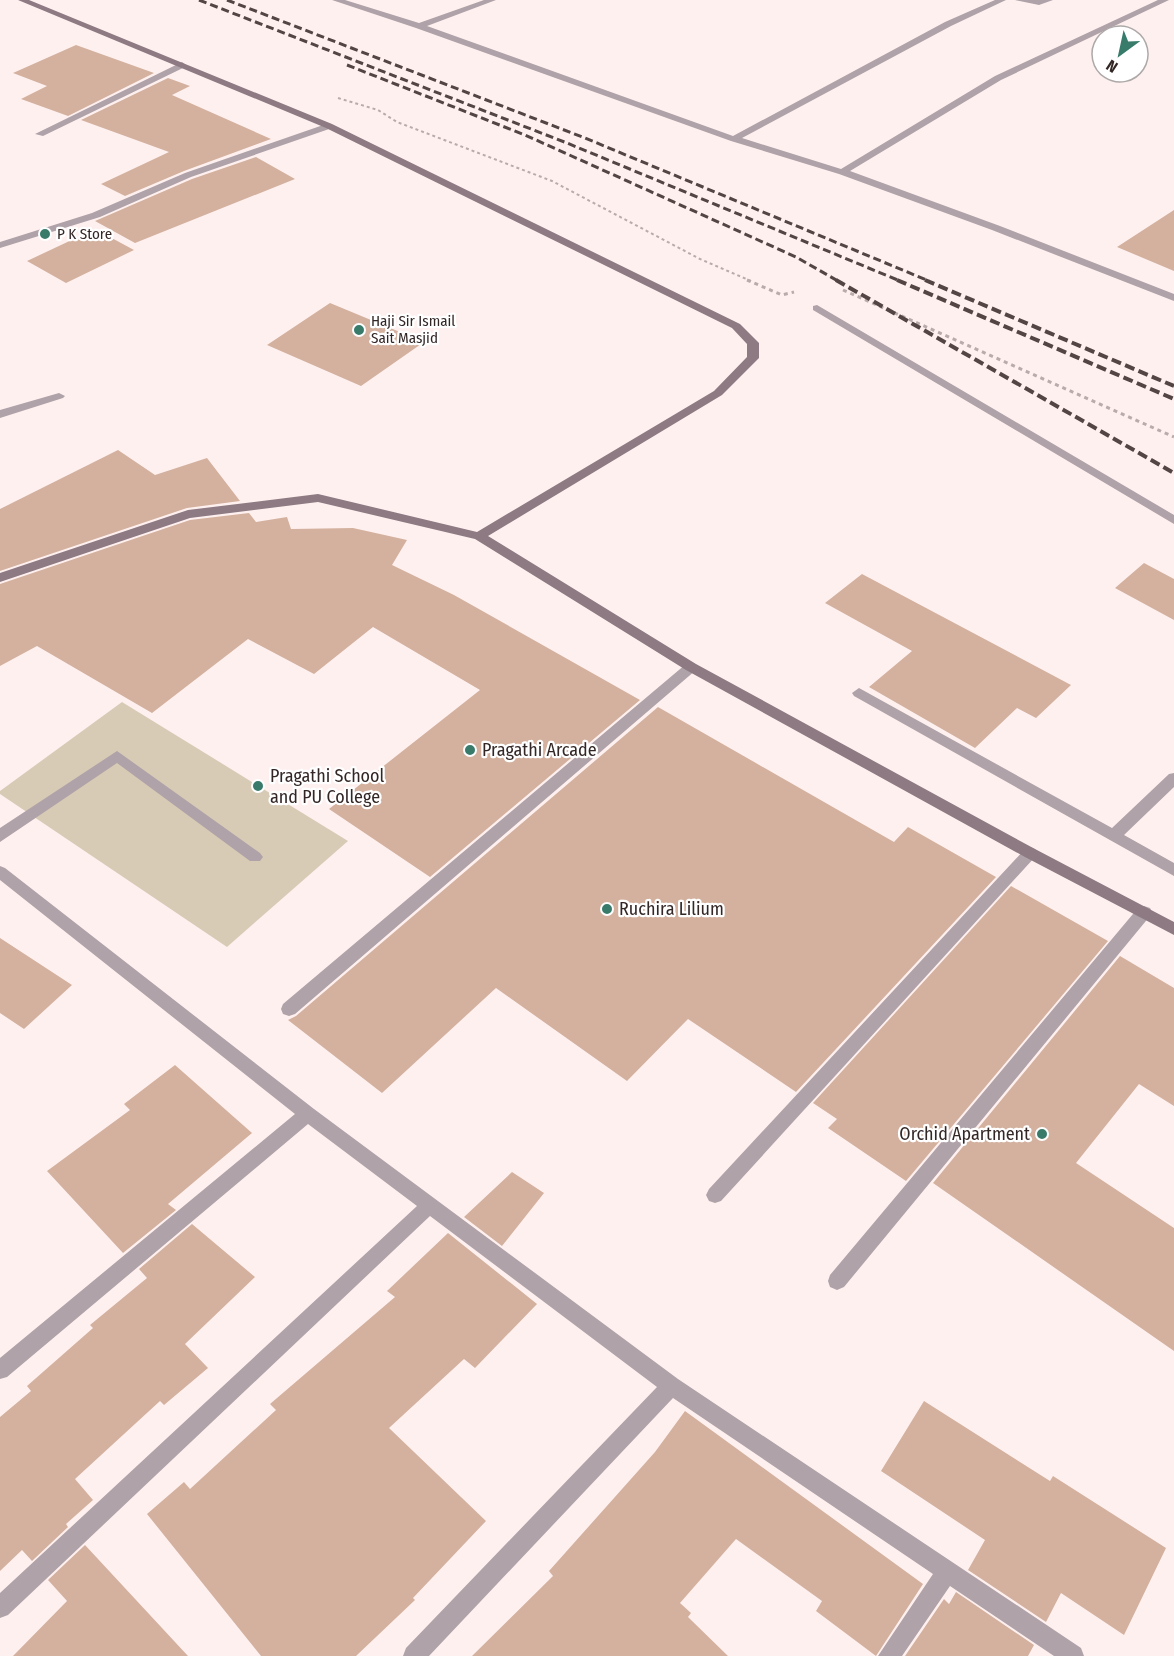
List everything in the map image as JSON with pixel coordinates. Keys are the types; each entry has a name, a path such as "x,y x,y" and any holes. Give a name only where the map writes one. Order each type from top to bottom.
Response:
{"street":[{"path":"22,0 329,126 736,326 753,343 753,358 718,393 479,536"},
{"path":"340,0 734,139 842,172 996,228 1174,297"},
{"path":"419,26 492,0"},
{"path":"734,139 948,24 1002,0"},
{"path":"1019,0 1039,2 1049,0"},
{"path":"842,172 998,78 1165,0"},
{"path":"40,134 182,65"},
{"path":"0,245 96,215 188,175 329,126"},
{"path":"817,308 1174,520"},
{"path":"0,414 58,396"},
{"path":"0,578 188,514 318,498 479,536 691,667 1030,853 1174,929"},
{"path":"289,1009 691,667"},
{"path":"859,693 1174,870"},
{"path":"0,836 117,756 255,857"},
{"path":"1114,836 1174,778"},
{"path":"715,1195 1030,853"},
{"path":"0,872 309,1114 671,1386 1073,1656"},
{"path":"837,1281 1144,912"},
{"path":"0,1370 309,1114"},
{"path":"0,1607 430,1205"},
{"path":"414,1656 671,1386"},
{"path":"889,1656 948,1571"}],"path":[{"path":"337,98 378,110 397,122 552,181 700,260 782,295 804,289"},
{"path":"836,287 1174,437"}],"shaded area":[{"path":"122,702 348,841 227,947 0,794 0,791"}],"building":[{"path":"76,45 154,73 68,116 21,99 47,86 13,73"},
{"path":"168,78 190,86 172,95 271,139 184,171 125,196 101,184 169,152 81,120"},
{"path":"256,157 295,179 135,243 95,221 192,179"},
{"path":"1174,210 1174,271 1117,247"},
{"path":"95,229 134,250 66,283 27,261"},
{"path":"330,303 424,342 361,386 267,345"},
{"path":"118,450 155,475 207,458 240,501 187,508 0,571 0,509"},
{"path":"249,513 256,522 287,517 291,529 353,528 407,540 392,565 454,595 640,700 430,877 329,809 480,690 373,627 314,674 248,639 152,713 37,646 0,666 0,584 190,520"},
{"path":"1144,563 1174,579 1174,620 1115,588"},
{"path":"862,574 1071,685 1036,718 1017,708 975,748 869,687 912,651 825,603"},
{"name":"Ruchira Lilium","path":"658,707 894,842 908,827 996,877 796,1092 688,1019 627,1081 496,988 382,1093 288,1020 296,1016"},
{"path":"1011,886 1108,941 906,1181 828,1128 837,1119 813,1103"},
{"path":"0,938 72,985 24,1029 0,1013"},
{"name":"Orchid Apartment","path":"1120,956 1174,988 1174,1106 1139,1084 1076,1163 1174,1228 1174,1351 933,1183"},
{"path":"175,1065 252,1133 168,1204 176,1210 123,1253 47,1171 130,1110 124,1104"},
{"path":"512,1172 544,1193 502,1246 464,1217"},
{"path":"192,1224 255,1277 185,1344 208,1368 164,1405 160,1401 75,1479 93,1500 66,1524 68,1527 32,1561 22,1550 0,1571 0,1417 31,1391 27,1386 93,1328 90,1325 147,1278 139,1269"},
{"path":"448,1233 537,1304 475,1368 464,1359 389,1428 486,1521 413,1598 415,1600 356,1656 261,1656 147,1514 184,1482 190,1489 276,1410 270,1404 395,1297 387,1291"},
{"path":"924,1401 1050,1481 1053,1476 1166,1548 1124,1635 1061,1593 1046,1622 968,1570 985,1540 881,1471"},
{"path":"685,1411 923,1584 876,1656 816,1611 822,1601 736,1539 680,1603 691,1613 688,1617 728,1656 472,1656 553,1576 549,1571 655,1452"},
{"path":"85,1545 188,1656 13,1656 67,1601 48,1580"},
{"path":"956,1592 1034,1645 1028,1656 905,1656 944,1599 949,1604"}],"railway":[{"path":"199,0 567,143 900,281"},
{"path":"227,0 585,138 929,281"},
{"path":"347,65 525,135 796,257 838,281"},
{"path":"836,280 1174,473"},
{"path":"897,280 1174,399"},
{"path":"925,280 1174,386"}],"place":[{"name":"P K Store","path":"45,234"},
{"name":"Haji Sir Ismail Sait Masjid","path":"359,330"},
{"name":"Pragathi Arcade","path":"470,750"},
{"name":"Pragathi School and PU College","path":"258,786"},
{"name":"Ruchira Lilium","path":"607,909"},
{"name":"Orchid Apartment","path":"1042,1134"}]}
